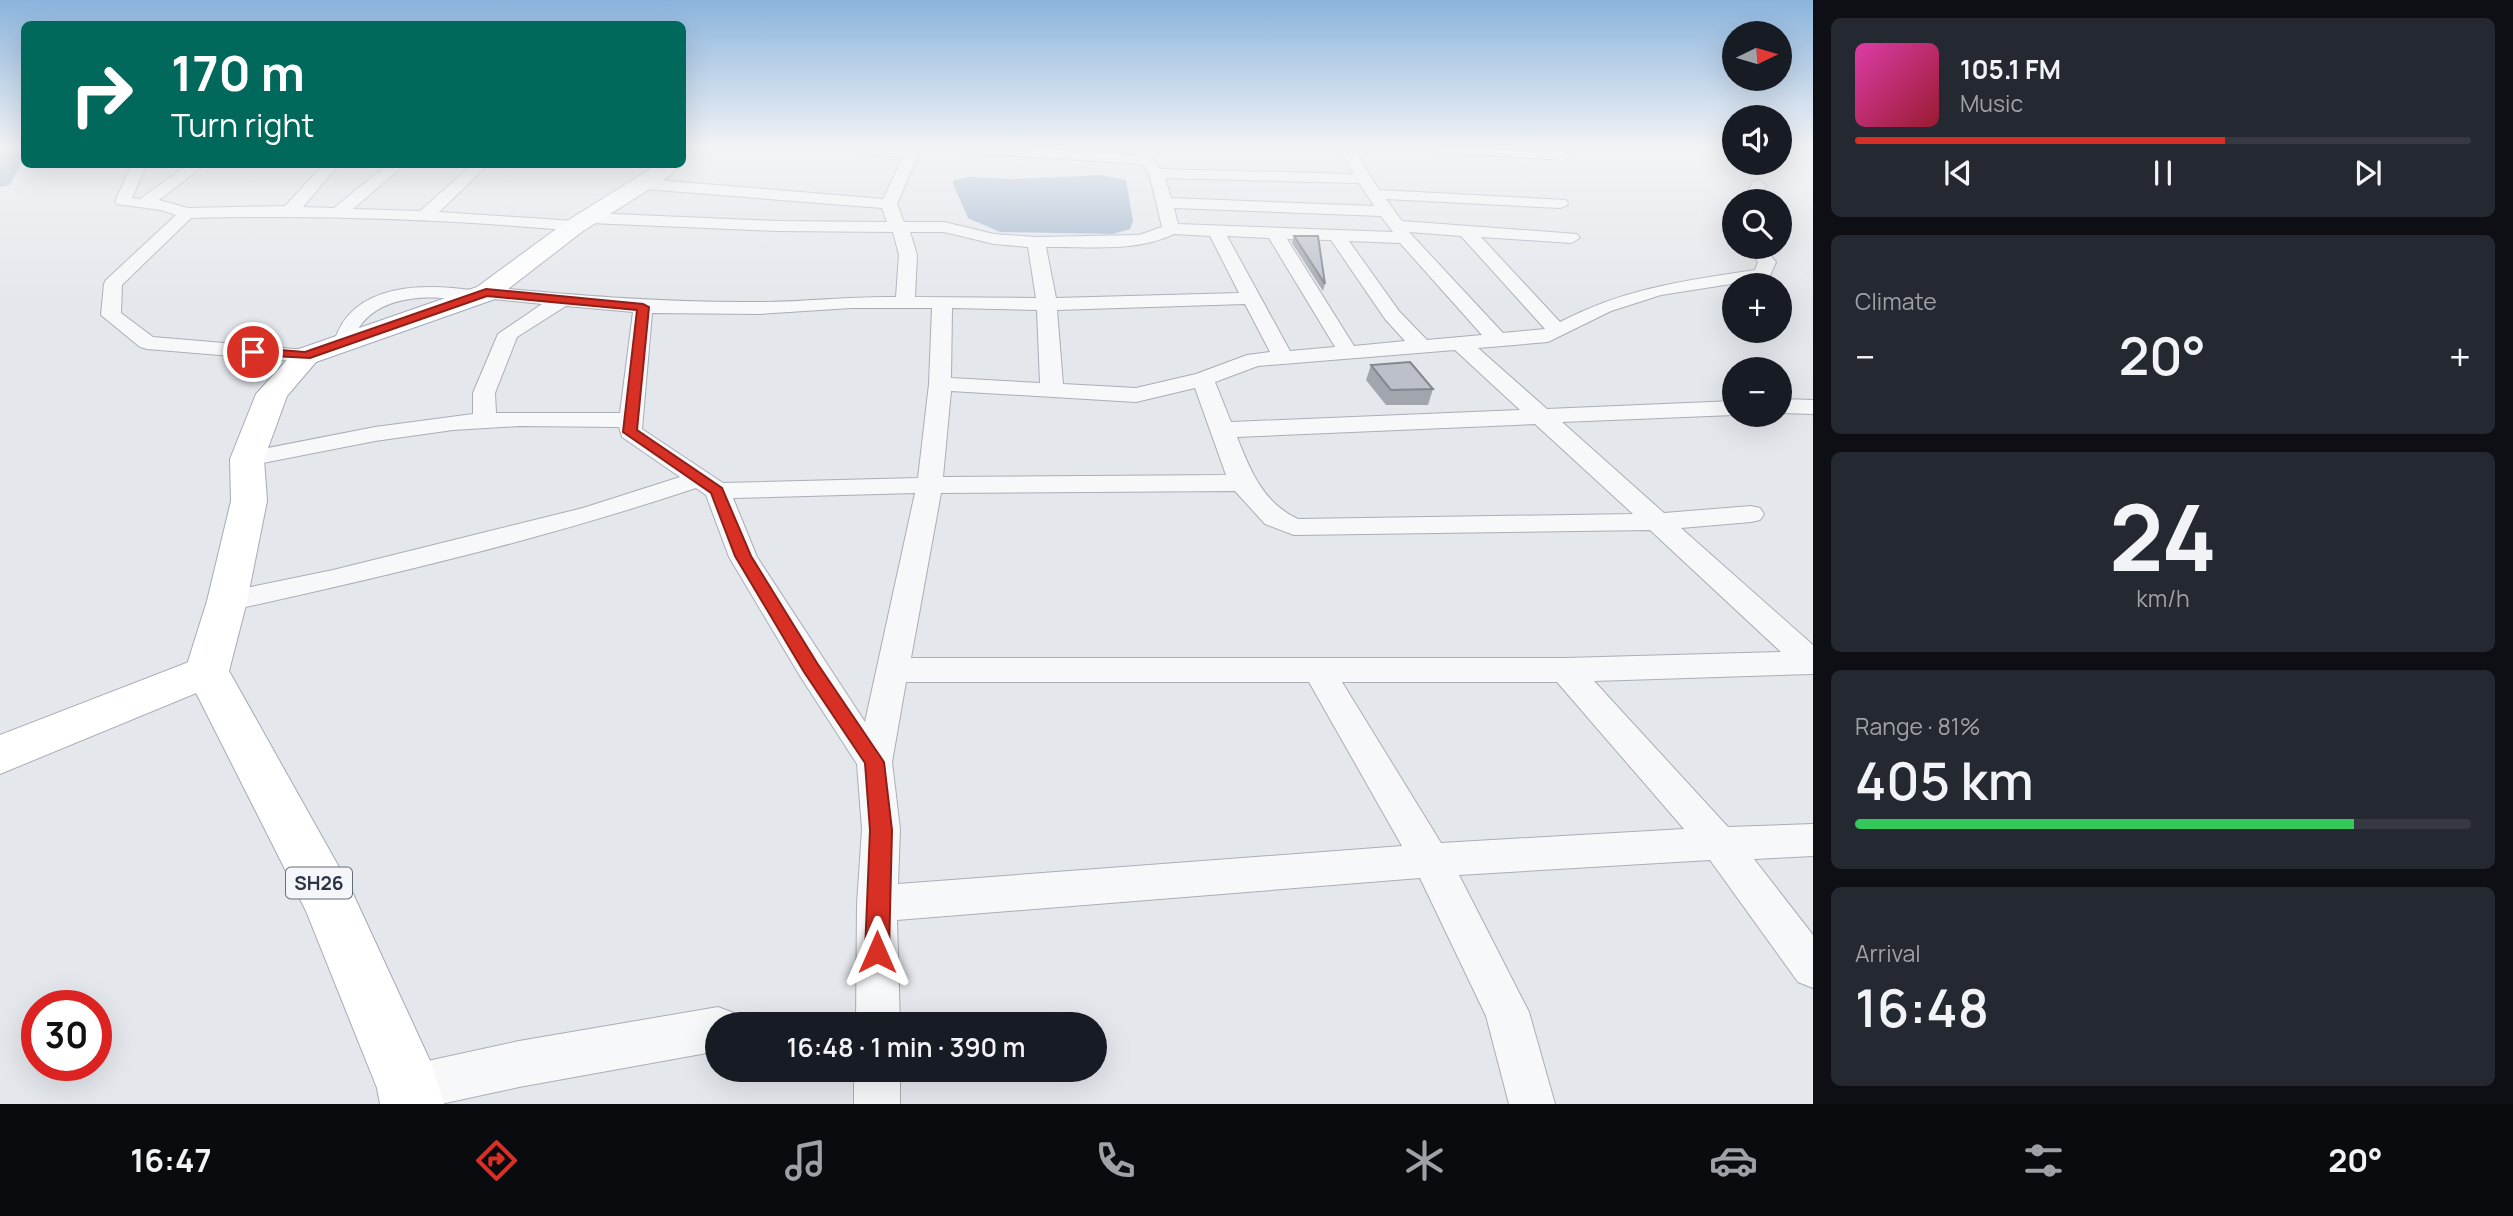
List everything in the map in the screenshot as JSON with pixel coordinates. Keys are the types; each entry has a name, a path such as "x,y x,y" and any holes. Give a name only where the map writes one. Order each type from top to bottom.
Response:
{"main road":[{"path":"0,755 183,680 227,601 249,501 247,459 272,394 306,356 481,294 582,222 619,200"},
{"name":"SH26","path":"183,680 330,903 410,1096"}],"street":[{"path":"123,200 163,205 187,213 290,211 582,222 777,226 895,216"},
{"path":"143,204 149,200"},
{"path":"290,211 300,200"},
{"path":"338,213 355,200"},
{"path":"424,217 443,200"},
{"path":"766,200 895,216 994,239 1036,242 1139,240 1152,238 1171,229 1337,236 1467,232 1571,238"},
{"path":"899,200 895,216 906,244 905,303"},
{"path":"1163,200 1171,229"},
{"path":"1378,200 1401,232 1498,340"},
{"path":"1488,200 1560,203"},
{"path":"1164,203 1386,211"},
{"path":"187,213 113,284 111,315 147,343 306,356"},
{"path":"1216,231 1283,358"},
{"path":"1467,232 1558,331"},
{"path":"1275,233 1348,352"},
{"path":"1337,236 1392,315 1421,346"},
{"path":"1036,242 1047,304 1052,390"},
{"path":"940,384 1136,395 1203,379 1255,360 1548,336 1604,307 1658,290 1762,274 1767,262 1765,259"},
{"path":"481,294 643,307 760,308 851,302 1047,304 1251,298"},
{"path":"485,421 484,393 508,334 560,301"},
{"path":"878,1012 877,904 881,830 874,762 930,485 940,384 942,302"},
{"path":"643,307 629,420 630,432 708,485 743,556 811,668 874,762"},
{"path":"1459,342 1813,662"},
{"path":"1203,379 1242,483 1274,518 1294,527 1655,522 1751,514"},
{"path":"1792,406 1813,407"},
{"path":"1222,430 1722,409"},
{"path":"247,459 340,440 452,423 529,419 629,420"},
{"path":"227,601 333,579 708,485 1242,483"},
{"path":"893,670 1565,670 1813,662"},
{"path":"1319,670 1431,862 1507,1012 1532,1104"},
{"path":"1565,670 1719,843 1813,968"},
{"path":"877,904 1431,862 1719,843 1813,840"},
{"path":"410,1096 519,1064 705,1032"},
{"path":"877,1082 877,1104"}],"water":[{"path":"960,200 1129,200 1133,221 1130,229 1113,234 1000,232 968,218"}],"building":[{"path":"1294,236 1318,236 1325,284"},
{"path":"1410,362 1433,389 1391,390 1371,365"}],"route":[{"path":"253,352 306,356 486,293 643,307 629,420 630,432 717,491 743,556 811,668 874,762 881,830 877,952"}]}
